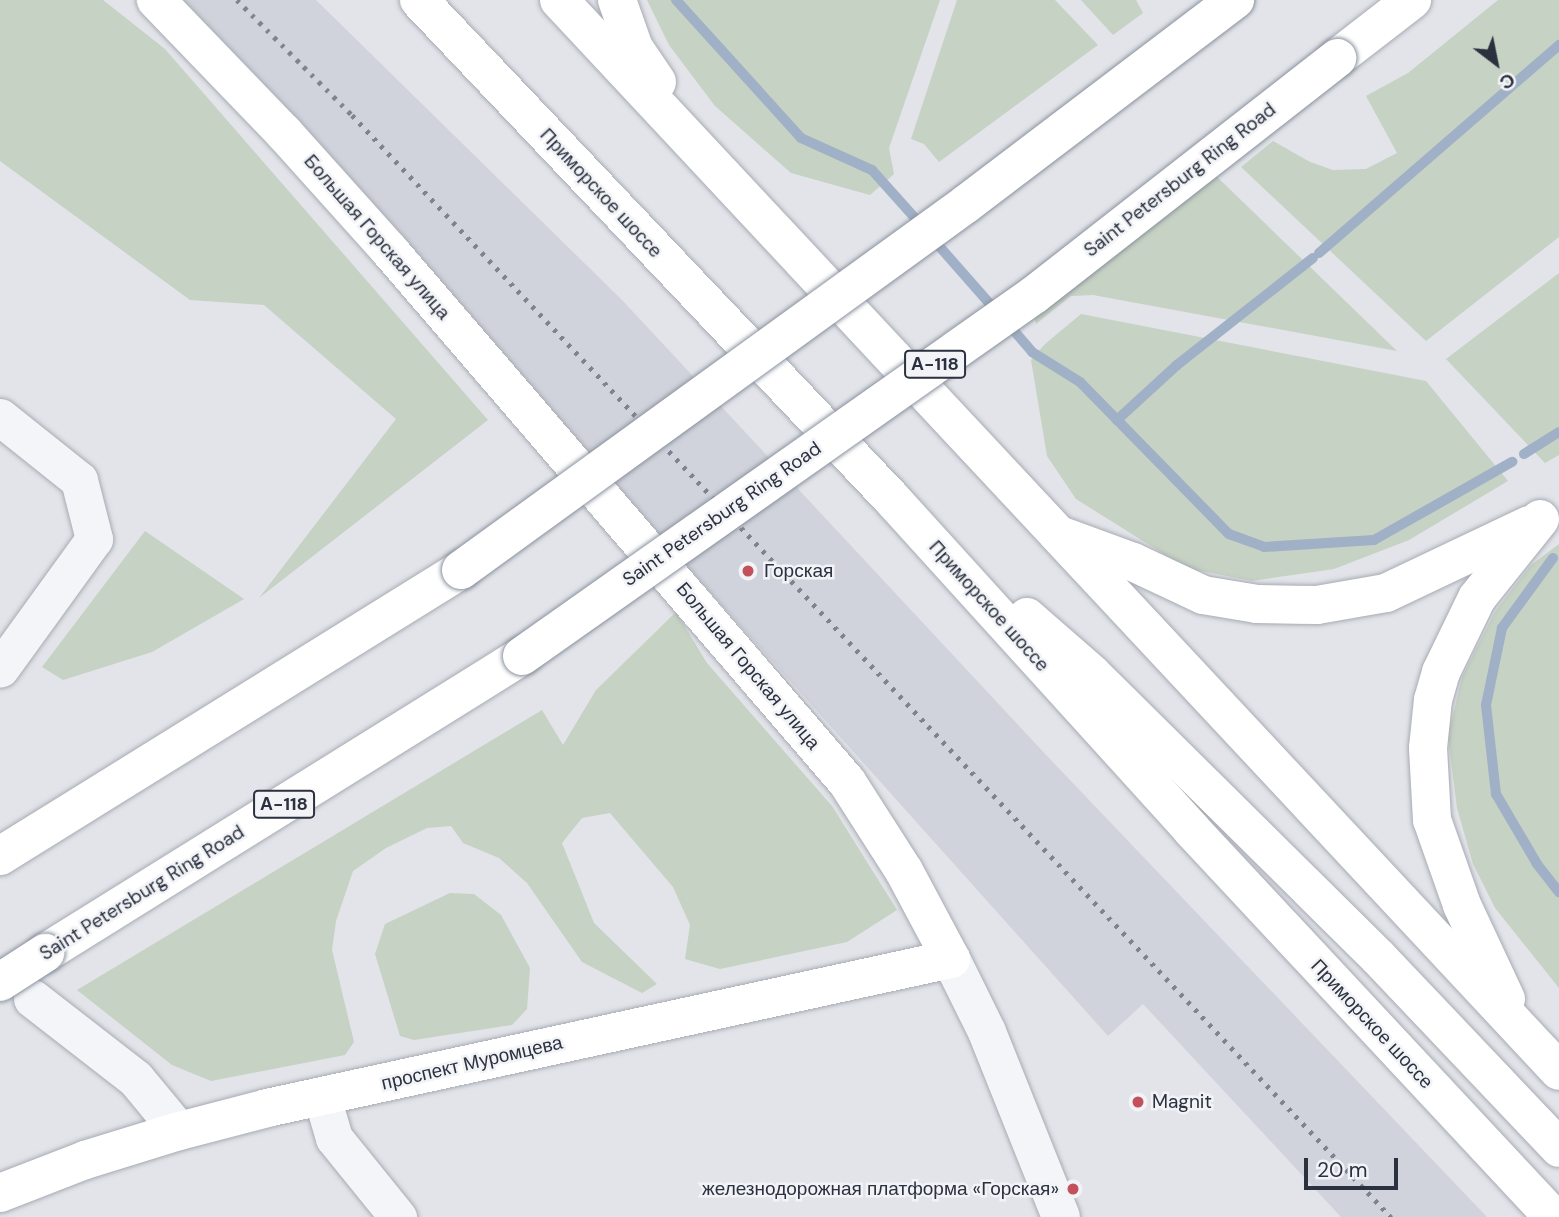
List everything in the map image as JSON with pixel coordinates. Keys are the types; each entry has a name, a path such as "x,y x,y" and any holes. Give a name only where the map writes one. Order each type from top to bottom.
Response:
{"main road":[{"name":"Большая Горская улица","path":"156,0 257,104 390,251 847,782 904,871 951,959"},
{"name":"Приморское шоссе","path":"419,0 894,500 1191,830 1553,1217"},
{"path":"559,0 1559,1071"},
{"path":"617,0 634,48 718,170"},
{"path":"0,856 461,570 966,204 1235,0"},
{"name":"Saint Petersburg Ring Road","path":"0,982 522,656 1034,295 1412,0"},
{"path":"894,500 1092,674 1378,957 1546,1134"},
{"path":"1056,533 1133,562 1203,595 1257,604 1317,605 1386,593 1550,514"},
{"path":"1520,1030 1462,905 1432,820 1428,748 1433,700 1453,648 1478,598 1550,514"},
{"name":"проспект Муромцева","path":"0,1193 85,1160 180,1131 322,1097 951,959"}],"street":[{"path":"0,417 79,480 94,538 0,669"},
{"name":"Большая Горская улица","path":"951,959 987,1032 1060,1217"},
{"path":"33,999 136,1079 180,1131"},
{"path":"322,1097 334,1138 398,1217"}],"shaded area":[{"path":"180,0 316,0 622,300 1048,757 1487,1217 1341,1217 1143,1004 1108,1036"}],"green space":[{"path":"0,0 103,0 165,49 488,420 259,598 396,419 264,305 190,300 0,161"},
{"path":"647,0 940,0 889,148 894,174 870,195 791,173 715,106 669,45"},
{"path":"957,0 1055,0 1098,45 939,162 924,144 911,139"},
{"path":"1081,0 1136,0 1143,13 1113,35"},
{"path":"1498,0 1559,0 1559,237 1426,341 1241,167 1273,141 1310,162 1333,170 1366,169 1397,153 1366,96 1408,73"},
{"path":"1215,175 1397,351 1093,295 1071,296 1036,324 1033,311"},
{"path":"1559,273 1559,455 1545,463 1446,359"},
{"path":"1081,314 1426,381 1508,481 1409,540 1334,569 1252,581 1186,568 1076,499 1047,456 1031,360 1045,344"},
{"path":"145,531 244,599 152,652 63,680 42,667"},
{"path":"1559,544 1559,988 1495,908 1473,864 1457,808 1448,736 1462,677 1496,610 1531,565"},
{"path":"676,612 707,663 832,806 897,910 847,942 720,969 685,959 690,925 673,887 610,813 582,818 562,843 594,923 657,984 642,993 582,962 527,883 499,858 463,843 451,826 427,828 386,848 353,871 336,921 332,950 354,1042 345,1055 211,1081 172,1065 77,990 542,710 563,745 596,690"},
{"path":"450,893 474,894 501,915 530,968 527,1009 512,1025 414,1040 400,1036 375,954 385,924"}],"waterway":[{"path":"676,0 801,138 872,170 922,226"},
{"path":"1319,253 1559,45"},
{"path":"932,238 998,313"},
{"path":"1117,420 1177,365 1313,258"},
{"path":"1008,324 1032,352 1080,382 1229,534 1264,547 1374,540 1512,462"},
{"path":"1524,454 1559,432"},
{"path":"1553,558 1502,628 1486,705 1496,794 1537,864 1559,892"}],"railway":[{"path":"237,0 352,115 1391,1217"}],"place":[{"name":"Горская","path":"748,571"},
{"name":"Magnit","path":"1138,1102"},
{"name":"железнодорожная платформа «Горская»","path":"1073,1189"}]}
